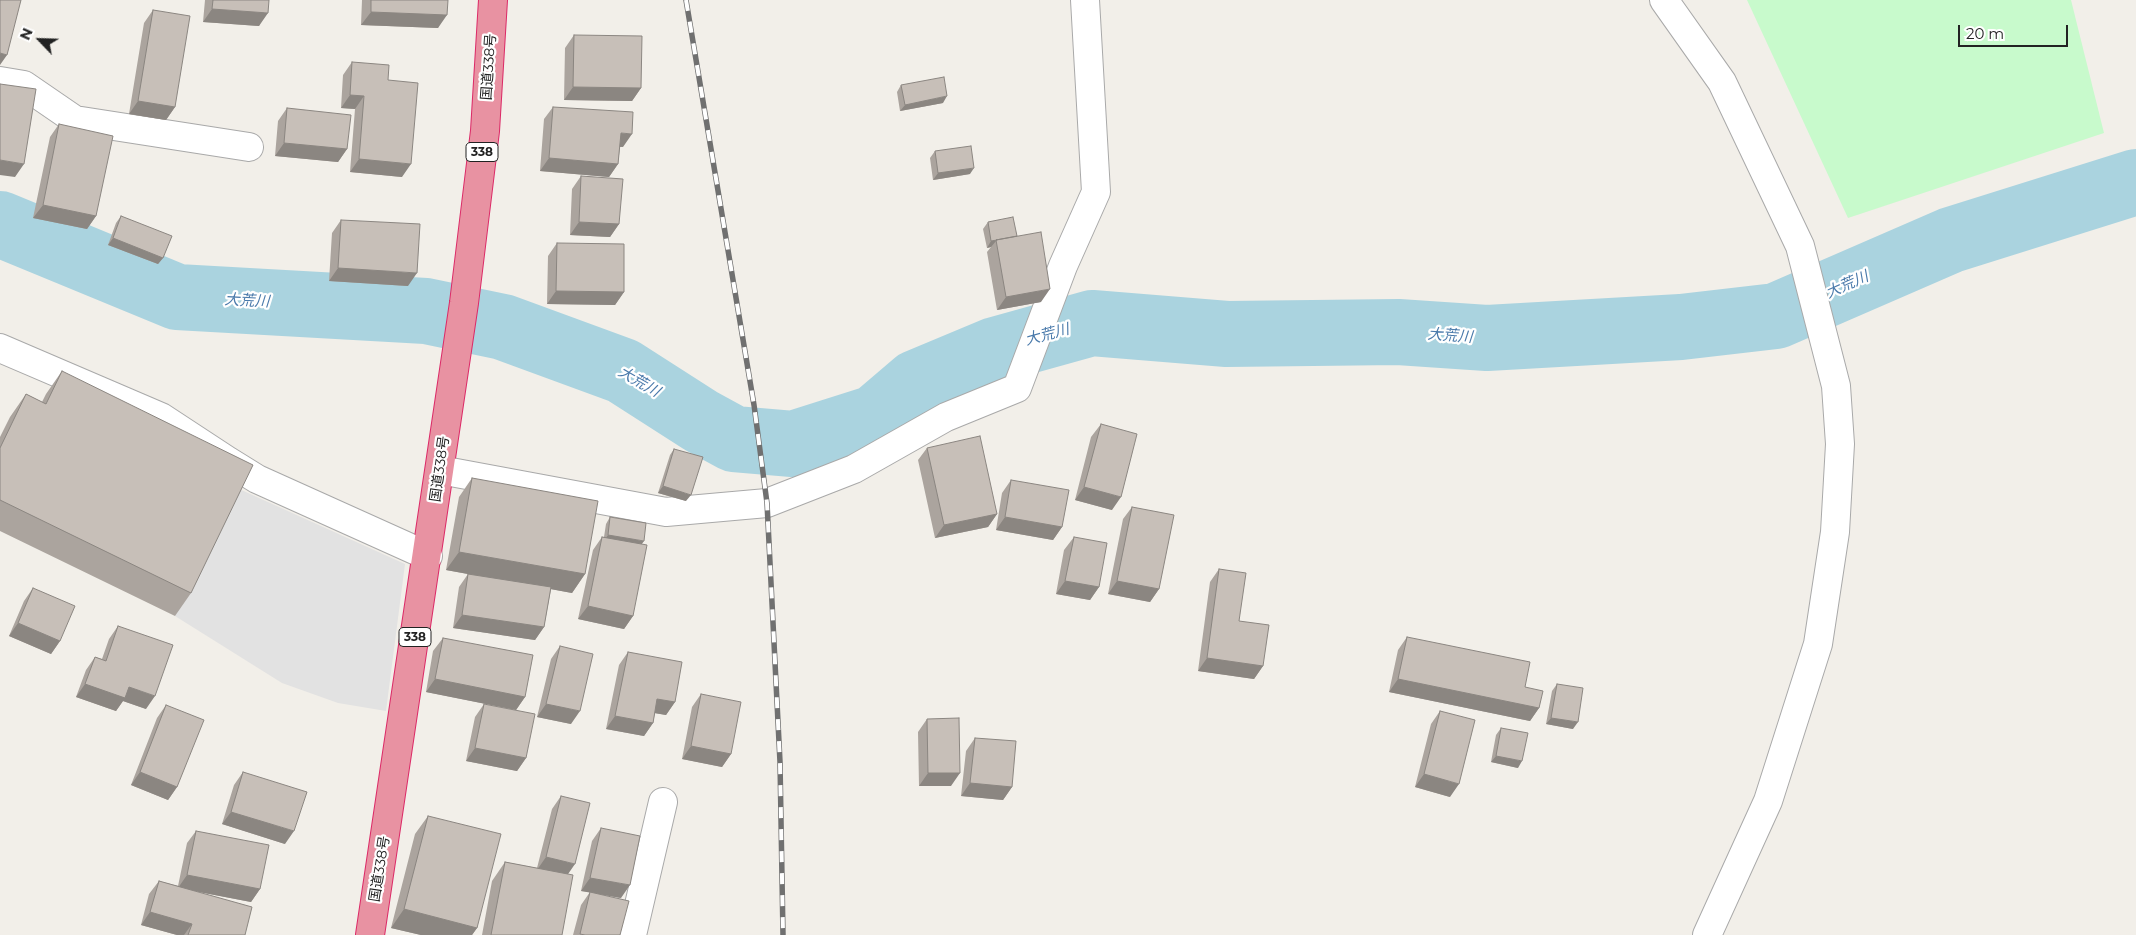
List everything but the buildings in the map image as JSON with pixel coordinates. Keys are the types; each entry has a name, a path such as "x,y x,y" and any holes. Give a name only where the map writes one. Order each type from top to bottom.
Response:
{"highway":[{"name":"国道338号","path":"370,935 460,340 484,131 493,0"}],"street":[{"path":"440,470 666,512 767,503 854,469 946,417 1018,388 1063,266 1096,192 1085,0"},
{"path":"1664,0 1722,82 1800,246 1836,386 1840,444 1835,532 1818,644 1768,801 1707,935"},
{"path":"0,81 24,85 75,120 249,146"},
{"path":"0,348 161,417 257,478 428,556"},
{"path":"632,935 663,802"}],"green space":[{"path":"1747,0 2071,0 2104,133 1848,218"}],"shaded area":[{"path":"237,488 405,564 386,711 338,703 282,683 175,616"}],"waterway":[{"name":"大荒川","path":"0,224 177,297 426,311 503,327 623,371 701,421 734,439 793,444 875,418 916,383 995,350 1092,323 1227,334 1398,332 1487,338 1681,327 1776,316 1951,240 2136,182"}],"railway":[{"path":"686,0 754,405 767,503 780,762 783,935"}]}
